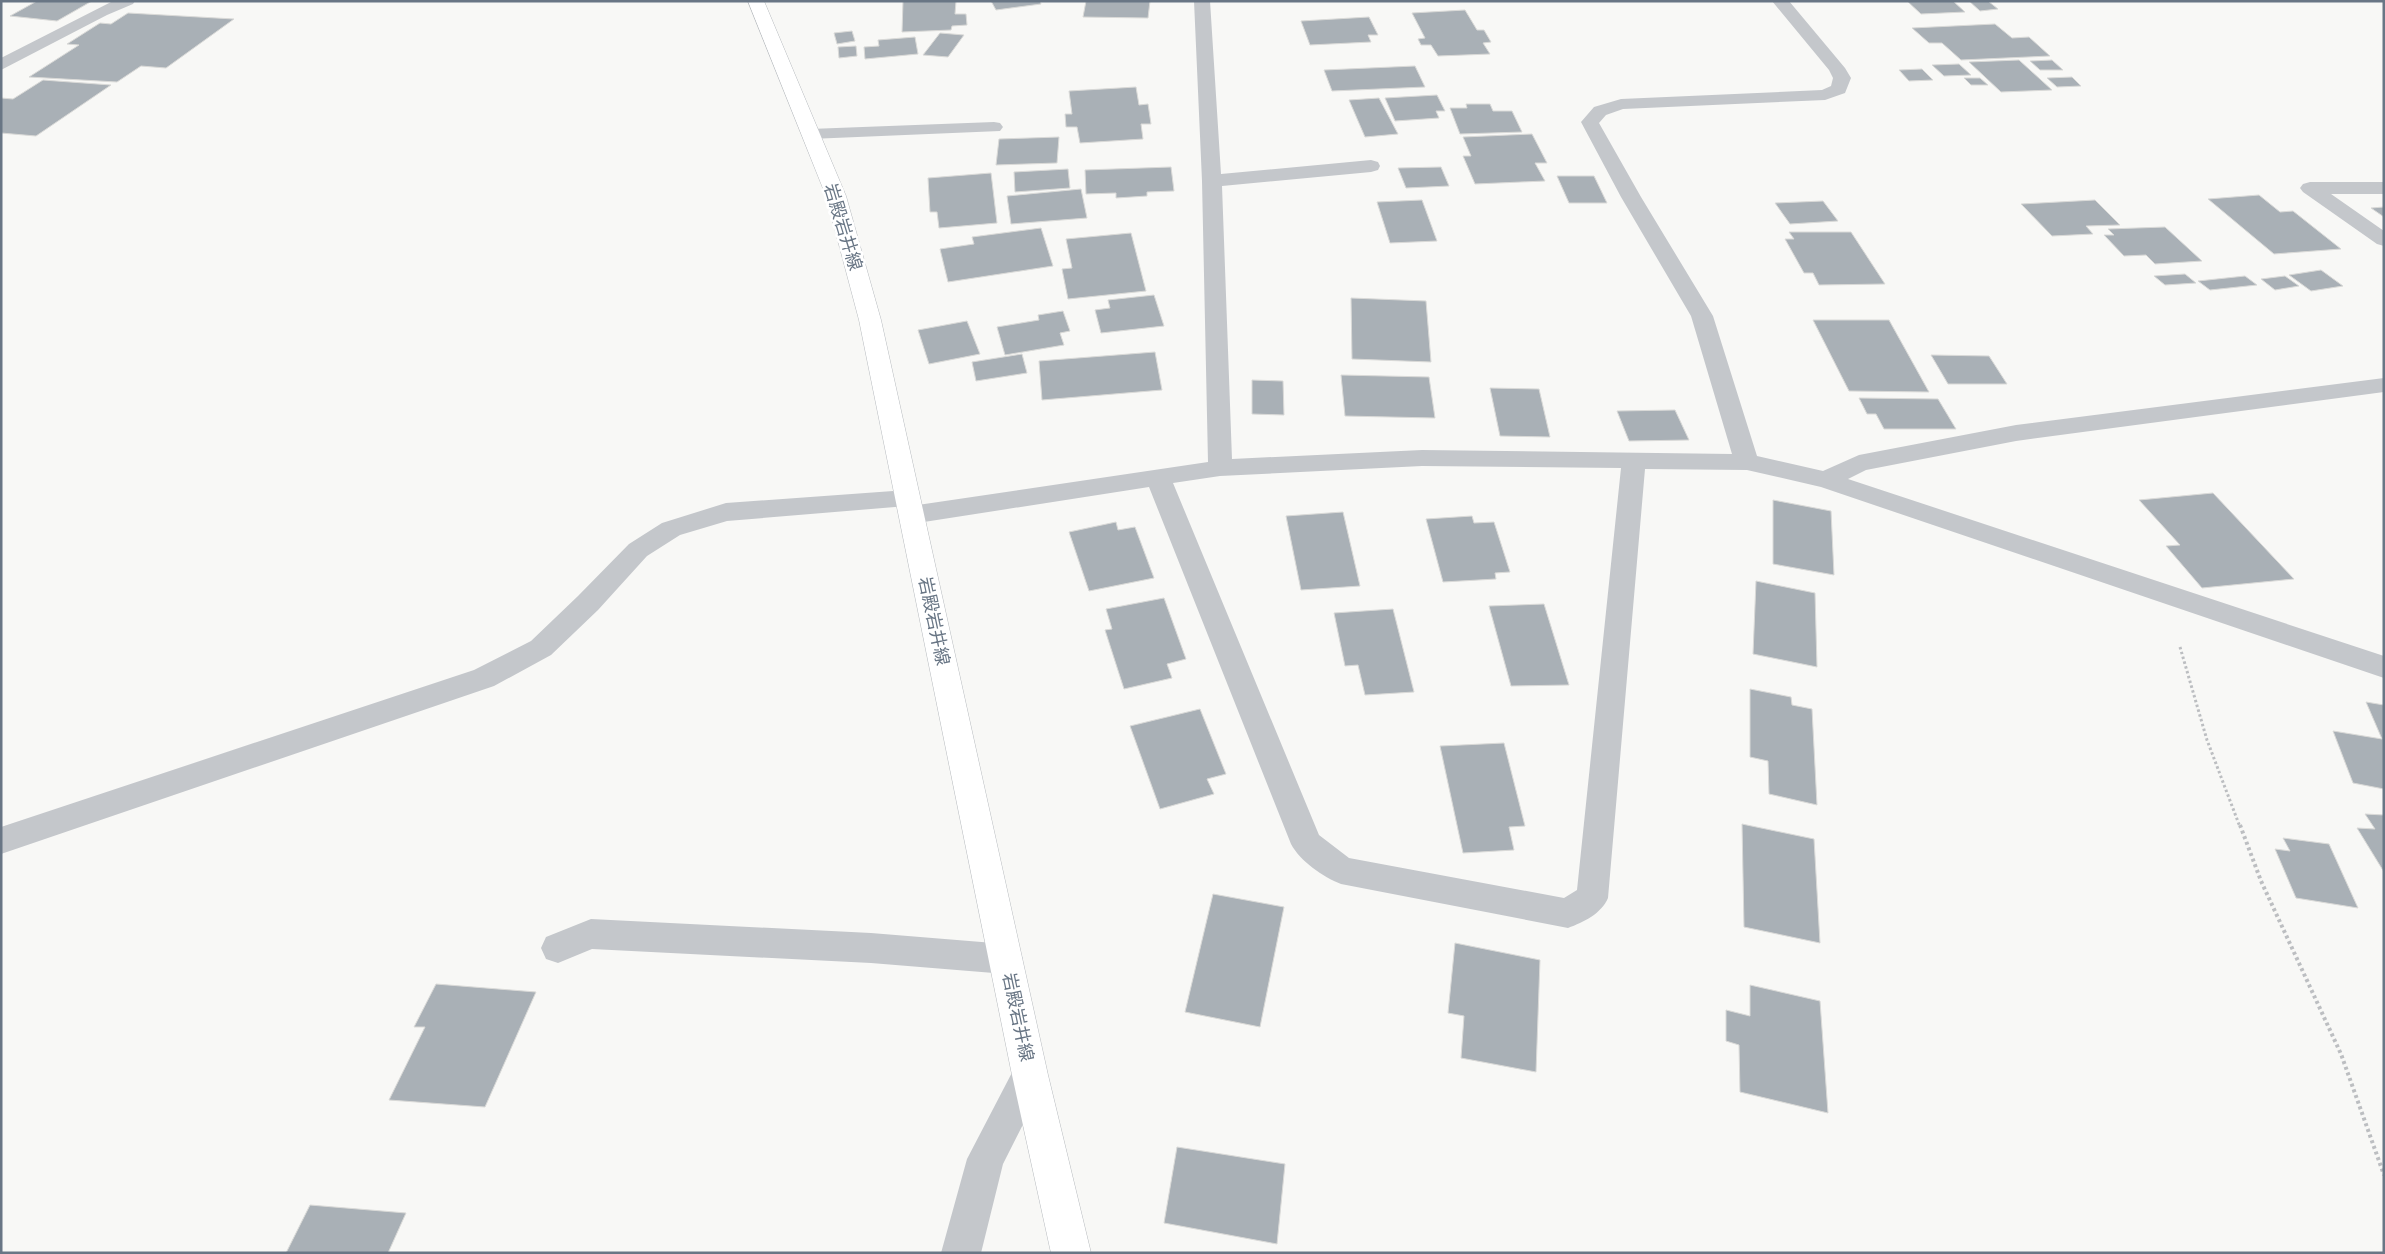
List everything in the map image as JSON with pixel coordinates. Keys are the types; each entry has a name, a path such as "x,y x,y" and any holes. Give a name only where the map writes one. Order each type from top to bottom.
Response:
{"main road":[{"name":"岩殿岩井線","path":"756,1 836,196 870,320 1030,1075 1071,1253"}],"street":[{"path":"1,64 101,12 127,1"},
{"path":"1202,1 1212,181 1220,468"},
{"path":"1746,462 1702,316 1631,197 1590,122 1600,111 1621,104 1825,95 1839,90 1842,78 1837,68 1780,1"},
{"path":"810,134 994,127"},
{"path":"1212,181 1371,166"},
{"path":"2384,188 2310,188 2384,240"},
{"path":"1826,480 1859,463 2016,433 2384,385"},
{"path":"1,841 484,678 541,648 588,603 638,550 671,529 726,512 909,506 1158,478 1220,468 1422,458 1746,462 1826,480 2384,667"},
{"path":"1158,478 1307,844 1341,870 1568,913 1592,898 1634,460"},
{"path":"558,948 591,934 871,948 1006,959"},
{"path":"961,1253 986,1159 1030,1075"}],"path":[{"path":"2164,594 2207,740 2261,881 2341,1054 2384,1175"}],"building":[{"path":"37,1 92,1 57,21 10,16"},
{"path":"903,1 956,1 955,14 966,14 967,25 952,26 951,30 902,32"},
{"path":"991,1 1040,1 1041,4 996,10"},
{"path":"1086,1 1150,1 1148,18 1083,17"},
{"path":"1907,1 1953,1 1965,12 1921,14"},
{"path":"1969,1 1988,1 1998,9 1980,11"},
{"path":"1465,10 1477,30 1484,30 1491,42 1483,43 1490,54 1438,56 1431,45 1421,45 1418,39 1425,38 1412,13"},
{"path":"128,13 234,19 166,68 141,66 117,82 29,77 79,45 67,44 100,23 111,24"},
{"path":"1369,17 1378,35 1368,35 1371,42 1310,45 1301,21"},
{"path":"1995,24 2012,38 2029,37 2050,56 1961,60 1942,43 1929,43 1912,28"},
{"path":"852,31 855,41 837,44 834,33"},
{"path":"940,33 964,35 948,57 923,55"},
{"path":"915,37 918,54 865,59 864,47 879,46 878,40"},
{"path":"856,46 857,56 839,58 838,47"},
{"path":"2019,60 2052,90 2001,92 1969,62"},
{"path":"2052,60 2063,70 2040,70 2030,61"},
{"path":"1959,64 1971,75 1944,76 1932,65"},
{"path":"1415,66 1425,87 1332,91 1324,70"},
{"path":"1922,69 1933,80 1909,81 1899,70"},
{"path":"2072,77 2081,86 2057,87 2047,78"},
{"path":"1964,78 1980,78 1988,85 1971,85"},
{"path":"43,80 111,85 36,136 1,133 1,98 13,99"},
{"path":"1136,87 1139,105 1148,104 1151,124 1141,124 1143,139 1080,143 1077,127 1066,127 1065,114 1072,114 1069,91"},
{"path":"1437,95 1445,111 1436,111 1439,118 1395,121 1385,98"},
{"path":"1379,98 1398,134 1365,137 1349,100"},
{"path":"1466,104 1490,104 1493,111 1512,111 1522,132 1460,134 1450,108 1467,108"},
{"path":"1532,134 1547,163 1535,163 1545,181 1475,184 1463,156 1471,156 1463,137"},
{"path":"1059,137 1057,163 996,165 999,139"},
{"path":"1171,167 1174,191 1147,192 1147,196 1116,198 1116,193 1086,194 1085,170"},
{"path":"1441,167 1449,186 1406,188 1398,168"},
{"path":"1068,169 1070,188 1015,192 1014,172"},
{"path":"991,173 997,223 939,228 937,212 930,212 928,178"},
{"path":"1557,176 1594,176 1607,203 1569,203"},
{"path":"1081,189 1087,218 1011,224 1007,196"},
{"path":"2259,195 2280,212 2293,211 2341,249 2274,254 2208,199"},
{"path":"1422,200 1437,241 1390,243 1377,202"},
{"path":"2095,200 2120,225 2086,226 2093,234 2052,236 2021,204"},
{"path":"1823,201 1838,221 1790,224 1775,203"},
{"path":"2384,207 2384,217 2371,208"},
{"path":"2165,227 2202,261 2155,264 2146,255 2124,256 2104,235 2114,235 2108,229"},
{"path":"1041,228 1053,266 948,282 940,249 974,244 972,237"},
{"path":"1789,232 1851,232 1885,284 1819,285 1813,273 1804,273 1785,239 1794,239"},
{"path":"1131,233 1146,291 1068,299 1062,269 1072,268 1066,239"},
{"path":"2321,270 2343,286 2311,291 2289,275"},
{"path":"2185,274 2196,283 2165,285 2154,276"},
{"path":"2245,276 2257,285 2210,290 2198,281"},
{"path":"2285,276 2299,286 2275,290 2261,279"},
{"path":"1154,295 1164,326 1101,333 1095,310 1110,308 1108,300"},
{"path":"1351,298 1426,301 1431,362 1352,359"},
{"path":"1063,311 1070,331 1060,333 1064,345 1005,355 997,327 1039,320 1038,315"},
{"path":"1813,320 1889,320 1929,392 1849,391"},
{"path":"967,321 980,354 929,364 918,330"},
{"path":"1155,352 1162,390 1042,400 1039,361"},
{"path":"1022,354 1027,373 976,381 972,362"},
{"path":"1931,355 1989,356 2007,384 1948,384"},
{"path":"1341,375 1429,377 1435,418 1345,416"},
{"path":"1252,380 1283,381 1284,415 1252,414"},
{"path":"1490,388 1539,389 1550,437 1500,436"},
{"path":"1859,398 1938,399 1956,429 1884,429 1876,414 1867,414"},
{"path":"1675,410 1689,440 1629,441 1617,411"},
{"path":"2213,493 2294,579 2202,588 2166,546 2180,545 2139,500"},
{"path":"1773,500 1831,511 1834,575 1773,564"},
{"path":"1343,512 1360,586 1301,590 1286,516"},
{"path":"1472,516 1474,523 1494,522 1510,572 1495,573 1496,579 1443,582 1426,519"},
{"path":"1116,522 1118,530 1135,527 1154,578 1089,591 1069,532"},
{"path":"1756,581 1815,593 1817,667 1753,654"},
{"path":"1164,598 1186,659 1167,664 1172,678 1124,689 1105,630 1112,629 1106,609"},
{"path":"1544,604 1569,685 1511,686 1489,606"},
{"path":"1393,609 1414,692 1365,695 1358,665 1345,666 1334,613"},
{"path":"1750,689 1791,697 1792,705 1812,709 1817,805 1769,794 1768,761 1750,757"},
{"path":"2366,702 2384,705 2384,789 2353,783 2333,731 2382,739"},
{"path":"1200,709 1226,774 1207,779 1214,794 1160,809 1130,726"},
{"path":"1504,743 1525,826 1509,827 1514,850 1463,853 1440,746"},
{"path":"2365,814 2384,815 2384,872 2357,828 2375,829"},
{"path":"1742,824 1814,839 1820,943 1744,927"},
{"path":"2283,838 2329,844 2358,908 2296,898 2275,849 2290,851"},
{"path":"1213,894 1284,907 1260,1027 1185,1012"},
{"path":"1455,943 1540,960 1536,1072 1461,1058 1464,1016 1448,1013"},
{"path":"436,984 536,992 485,1107 389,1100 425,1027 414,1027"},
{"path":"1750,985 1820,1001 1828,1113 1740,1092 1739,1045 1726,1041 1726,1010 1750,1016"},
{"path":"1177,1147 1285,1164 1277,1244 1164,1223"},
{"path":"310,1205 406,1213 388,1253 286,1253"}]}
